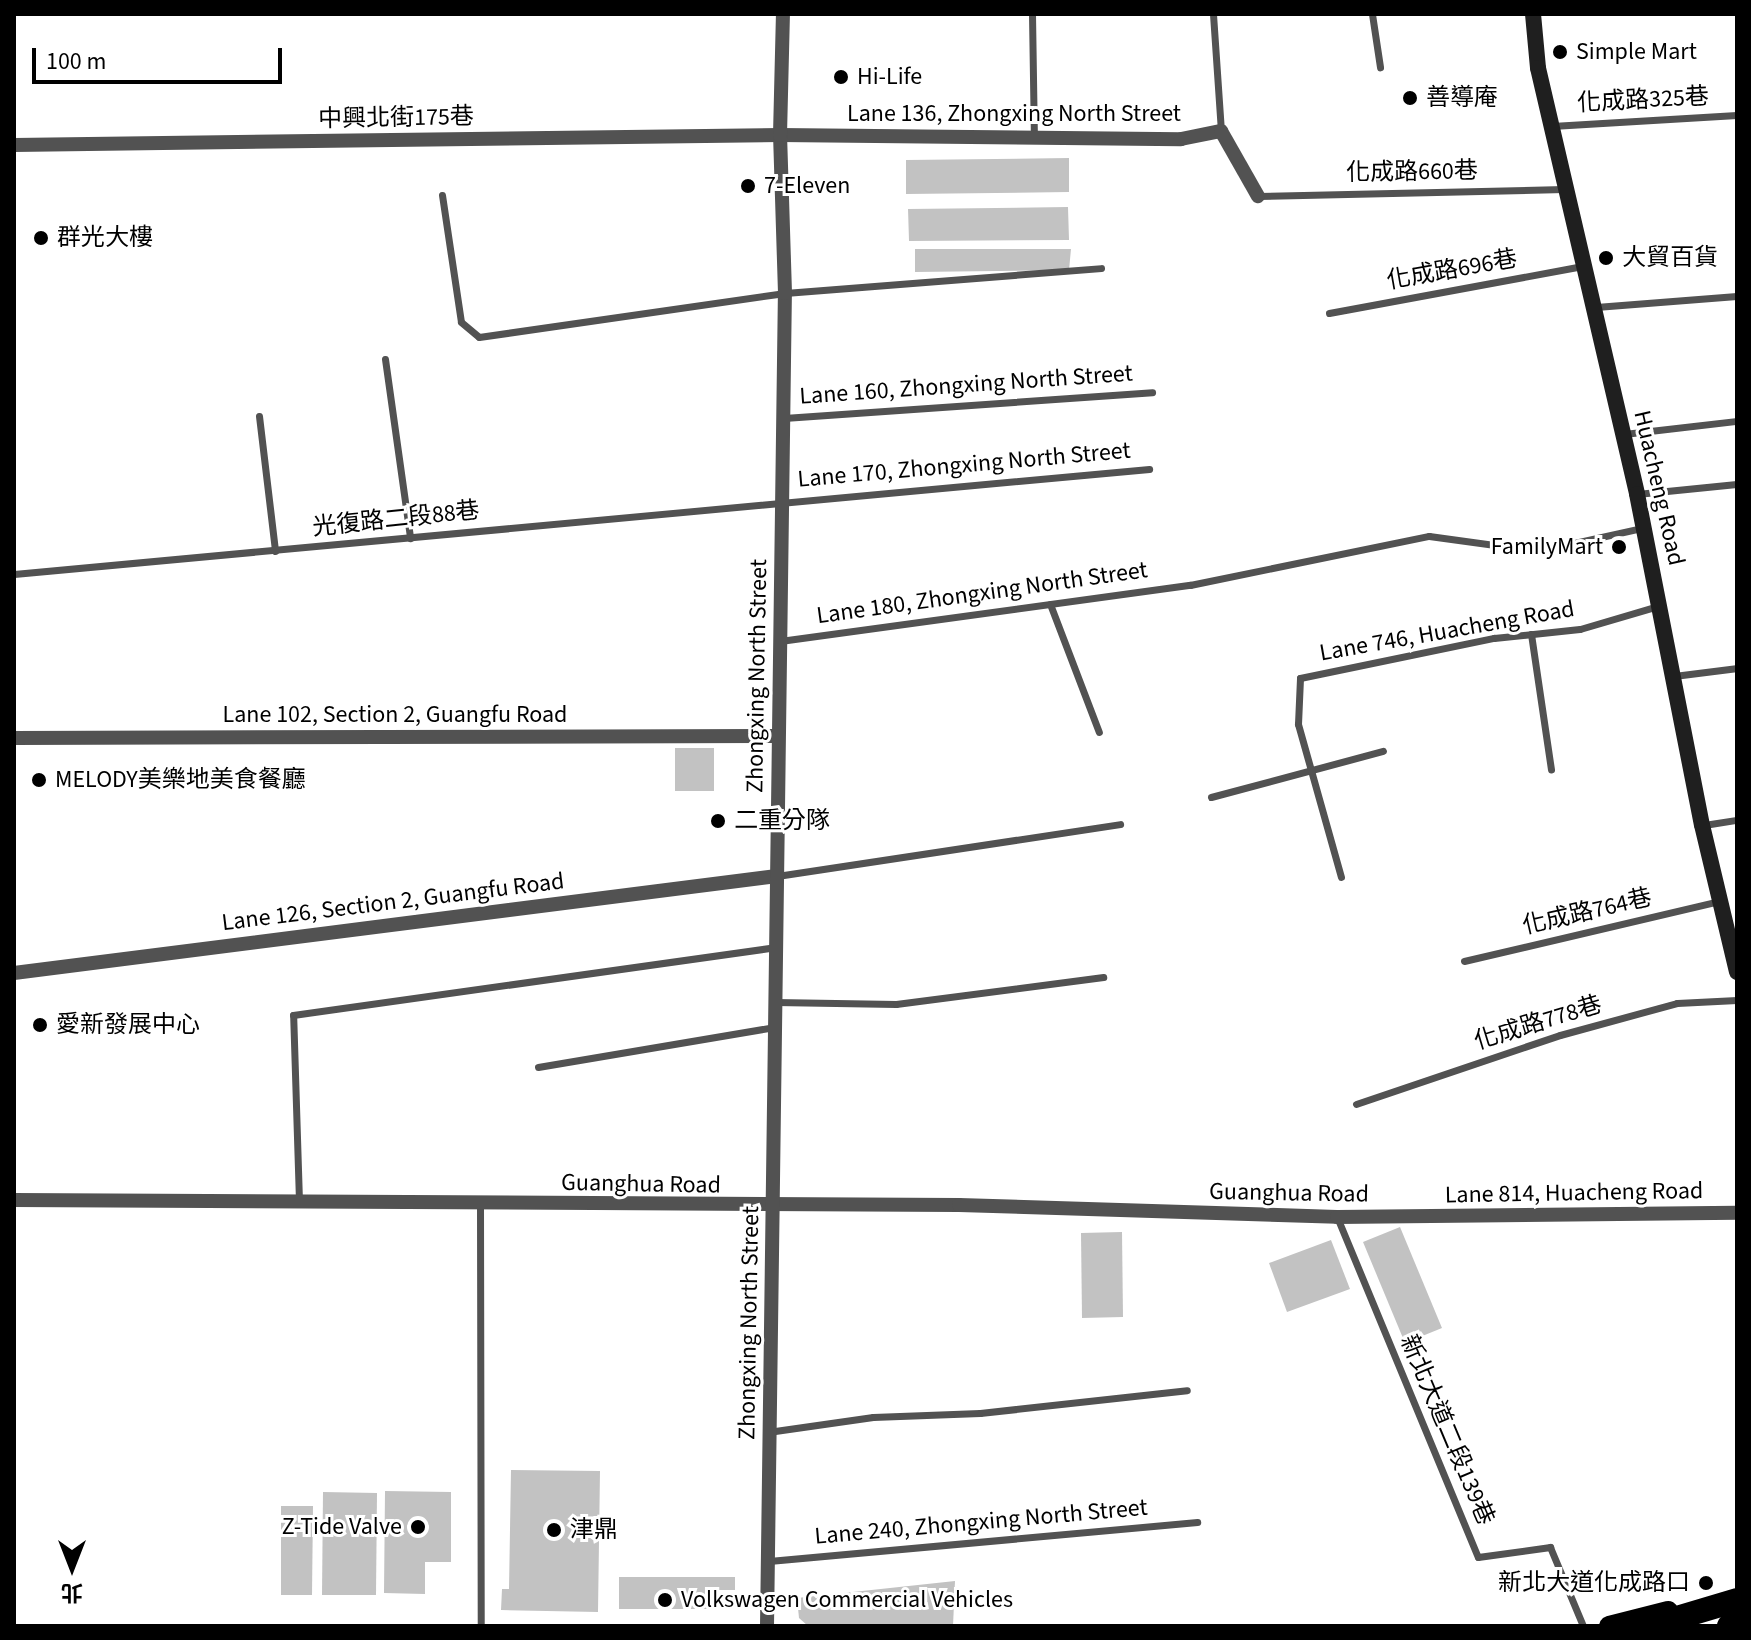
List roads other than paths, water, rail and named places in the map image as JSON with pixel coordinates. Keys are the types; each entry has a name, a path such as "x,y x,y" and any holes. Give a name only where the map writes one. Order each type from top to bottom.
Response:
{"highway":[{"path":"1650,1626 1729,1596"},
{"path":"1659,1626 1729,1596"},
{"path":"1729,1626 1737,1624"}],"main road":[{"path":"1609,1626 1729,1596"}],"street":[{"name":"Zhongxing North Street","path":"767,1626 777,736 784,418 785,293 780,135 783,14"},
{"name":"Huacheng Road","path":"1533,14 1552,126 1637,494 1702,825 1720,901 1731,926 1737,972"},
{"name":"Lane 136, Zhongxing North Street","path":"780,135 1181,139 1221,131"},
{"path":"1221,131 1258,196"},
{"name":"中興北街175巷","path":"14,145 780,135"},
{"name":"Lane 102, Section 2, Guangfu Road","path":"14,738 777,736"},
{"name":"Lane 126, Section 2, Guangfu Road","path":"14,973 777,876"},
{"name":"Guanghua Road","path":"14,1200 773,1208 959,1205 1411,1217"},
{"name":"Lane 814, Huacheng Road","path":"1411,1217 1737,1213"}],"lane":[{"path":"1032,14 1034,137"},
{"path":"1213,14 1221,131"},
{"path":"1372,14 1380,67"},
{"name":"化成路325巷","path":"1552,126 1737,115"},
{"name":"化成路660巷","path":"1258,196 1566,189"},
{"path":"442,195 461,322 479,337 785,293 1101,268"},
{"name":"化成路696巷","path":"1329,313 1583,266"},
{"path":"1592,308 1737,296"},
{"path":"385,359 410,538"},
{"name":"Lane 160, Zhongxing North Street","path":"784,418 1152,392"},
{"path":"259,416 275,551"},
{"path":"1622,434 1737,421"},
{"name":"Lane 170, Zhongxing North Street","path":"782,500 1149,469"},
{"path":"1637,494 1737,484"},
{"name":"光復路二段88巷","path":"14,574 782,500"},
{"name":"Lane 180, Zhongxing North Street","path":"780,641 1190,585 1429,536 1538,551 1644,527"},
{"path":"1050,604 1099,732"},
{"name":"Lane 746, Huacheng Road","path":"1341,877 1298,724 1300,678 1531,634 1580,629 1660,605"},
{"path":"1531,634 1551,770"},
{"path":"1674,676 1737,668"},
{"path":"1211,797 1383,751"},
{"path":"1702,825 1737,820"},
{"path":"777,876 1120,824"},
{"name":"化成路764巷","path":"1464,961 1720,901"},
{"path":"299,1202 293,1015 776,947"},
{"path":"775,1002 896,1004 1103,977"},
{"name":"化成路778巷","path":"1356,1104 1574,1031 1677,1003 1737,1000"},
{"path":"538,1067 775,1027"},
{"path":"480,1204 481,1626"},
{"name":"新北大道二段139巷","path":"1337,1217 1478,1557 1550,1547 1583,1626"},
{"path":"768,1432 873,1417 980,1413 1187,1390"},
{"name":"Lane 240, Zhongxing North Street","path":"768,1561 1197,1522"}],"place":[{"name":"Simple Mart","path":"1560,52"},
{"name":"Hi-Life","path":"841,77"},
{"name":"善導庵","path":"1410,98"},
{"name":"7-Eleven","path":"748,186"},
{"name":"群光大樓","path":"41,238"},
{"name":"大貿百貨","path":"1606,258"},
{"name":"FamilyMart","path":"1619,547"},
{"name":"MELODY美樂地美食餐廳","path":"39,780"},
{"name":"二重分隊","path":"718,821"},
{"name":"愛新發展中心","path":"40,1025"},
{"name":"Z-Tide Valve","path":"418,1527"},
{"name":"津鼎","path":"554,1530"},
{"name":"新北大道化成路口","path":"1706,1583"},
{"name":"Volkswagen Commercial Vehicles","path":"665,1600"}]}
